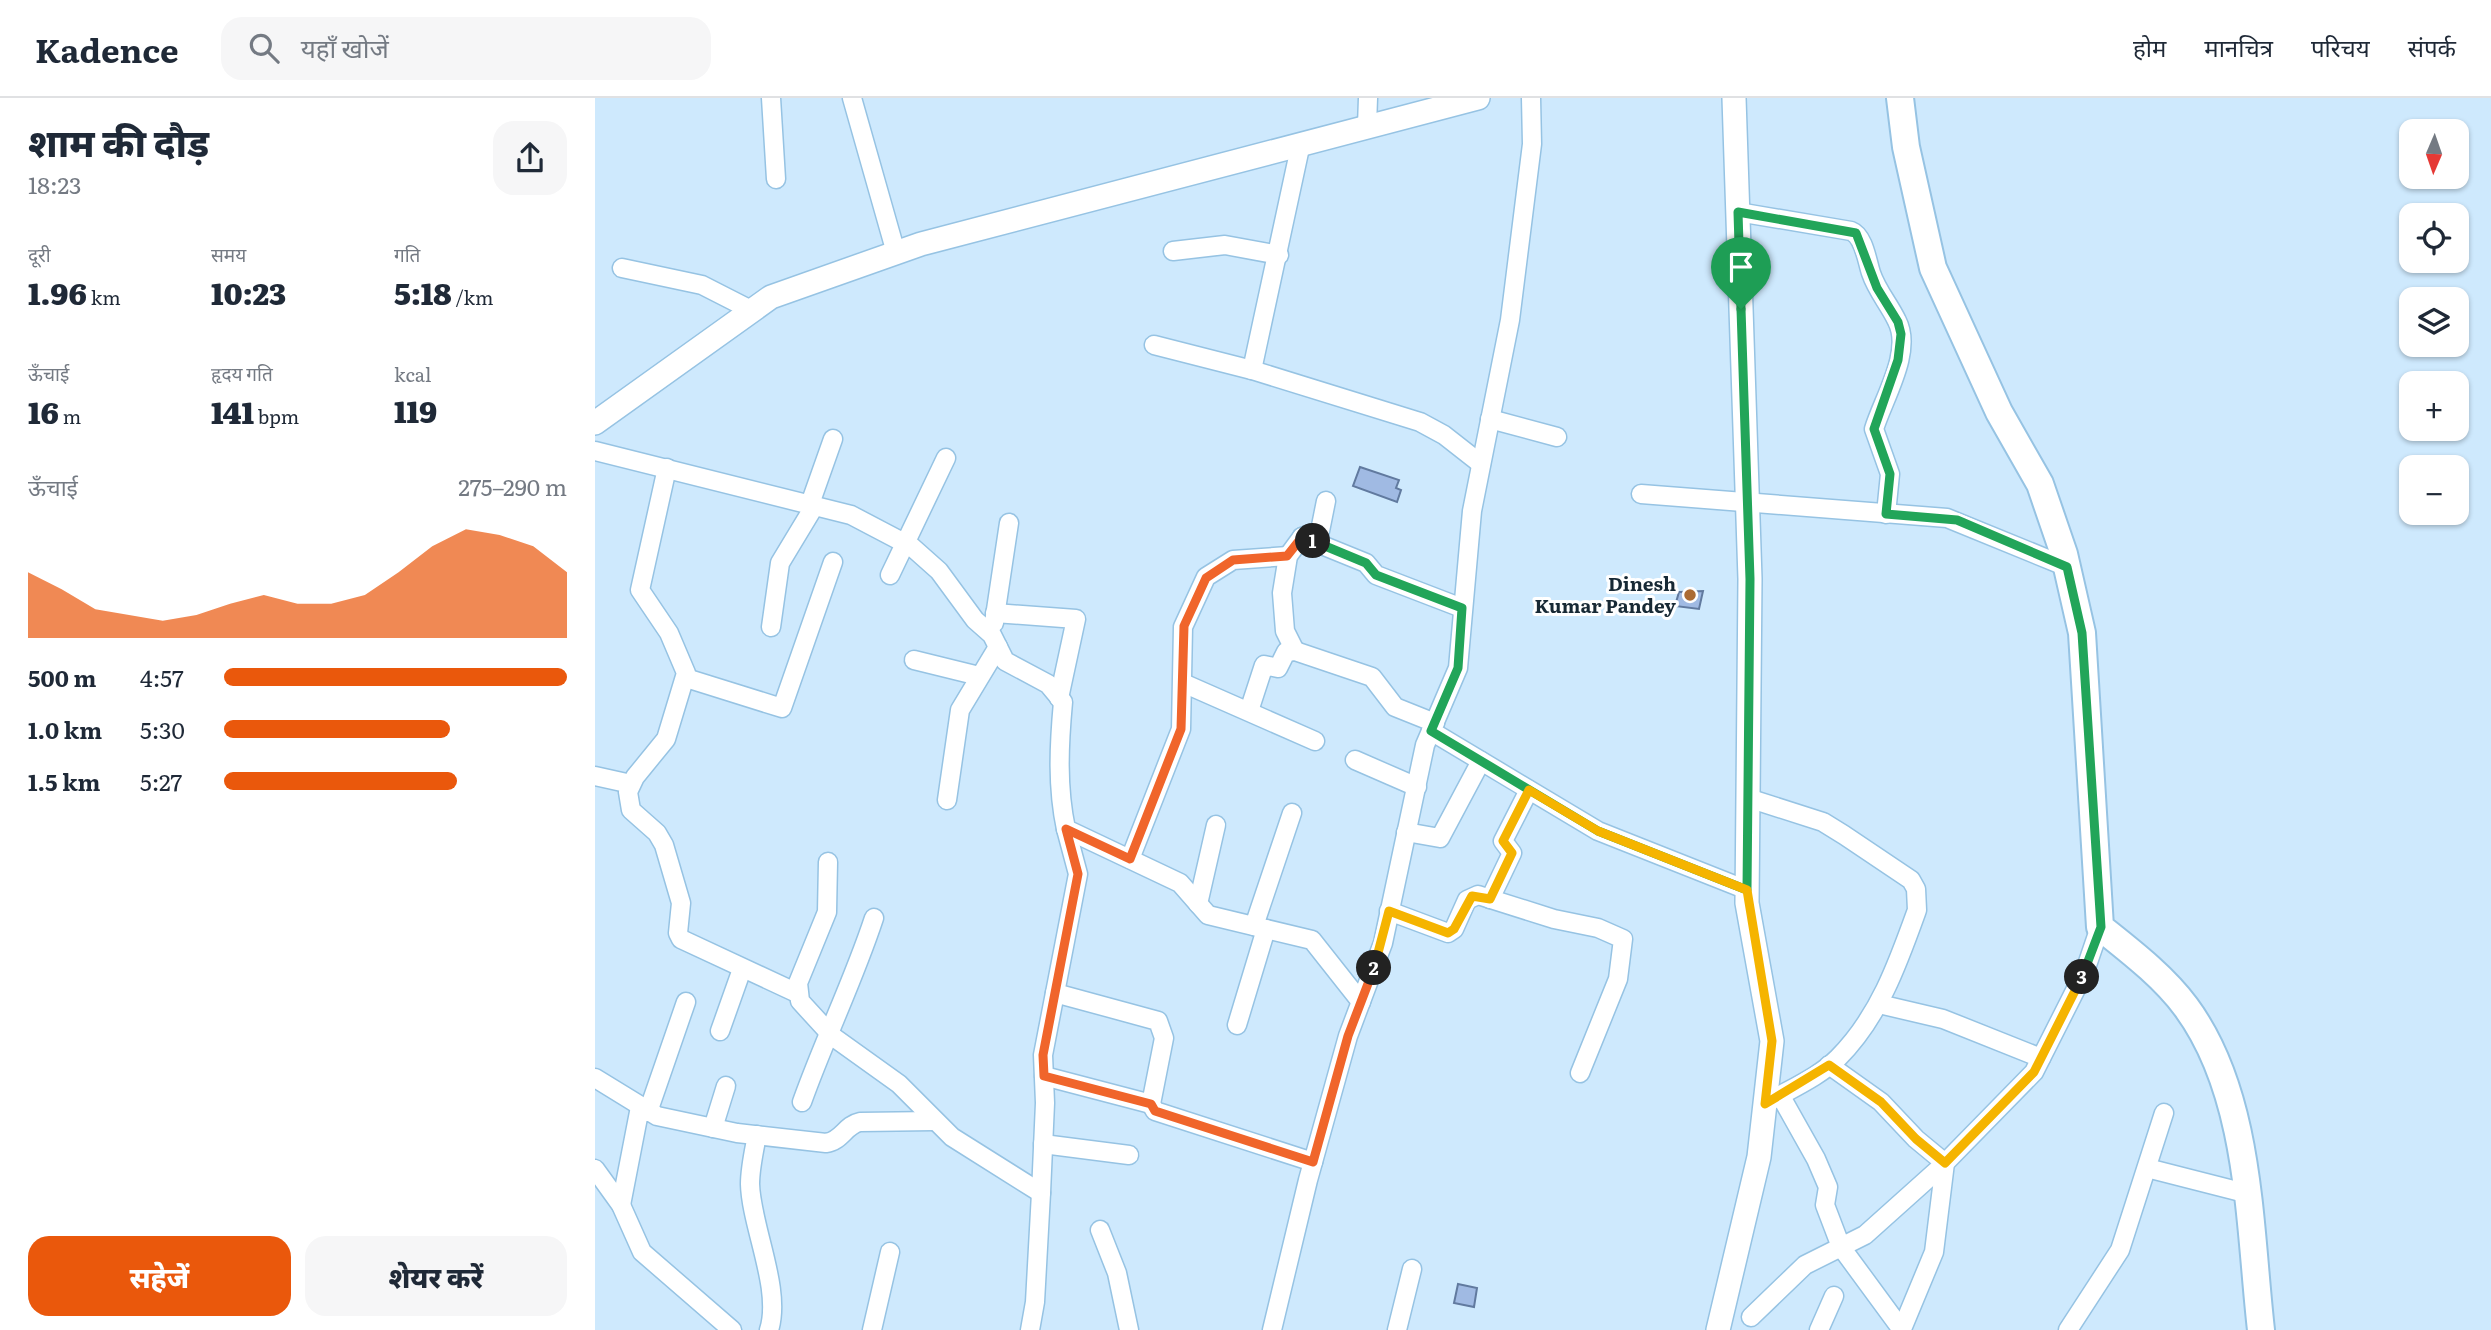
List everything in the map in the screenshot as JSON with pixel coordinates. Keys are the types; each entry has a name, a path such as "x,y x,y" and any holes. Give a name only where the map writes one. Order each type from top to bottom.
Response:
{"main road":[{"path":"1900,98 1906,147 1933,268 1999,412 2040,484 2067,567 2082,633 2101,927 2145,964 2186,1007 2215,1058 2235,1113 2261,1330"}],"street":[{"path":"771,98 776,180"},
{"path":"852,98 896,253"},
{"path":"1367,126 1368,98"},
{"path":"595,423 771,297 896,253 1478,98"},
{"path":"1272,1330 1313,1162 1348,1036 1383,943 1406,832 1433,727 1458,668 1472,511 1510,320 1530,157 1531,98"},
{"path":"1719,1330 1773,1099 1772,1041 1747,890 1748,502 1734,98"},
{"path":"1252,370 1279,255 1301,143"},
{"path":"1738,212 1851,231 1859,237 1877,288 1898,322 1901,334 1898,360 1874,429 1890,474 1886,514"},
{"path":"1173,251 1225,245 1279,255"},
{"path":"622,268 702,285 753,311"},
{"path":"1154,345 1252,370 1420,422 1444,435 1481,464"},
{"path":"1490,419 1557,437"},
{"path":"771,627 780,563 812,504 833,439"},
{"path":"595,451 851,515 904,543 939,571 975,620 995,641 1005,661 1048,684 1063,702 1059,741 1060,800 1078,874 1043,1055 1041,1193 1035,1302 1030,1330"},
{"path":"890,575 946,458"},
{"path":"667,468 640,590 669,632 686,678 666,739 631,784 628,792 631,810 657,833 664,845 681,903 678,933 681,939 797,993 827,1031 899,1084 934,1121 972,1151 1041,1193"},
{"path":"1641,494 1957,520 2067,567"},
{"path":"1295,651 1285,631 1282,593 1287,556 1302,537 1321,529 1326,501"},
{"path":"947,800 958,715 995,641 995,612 1009,523"},
{"path":"1302,537 1366,563 1376,575 1462,608"},
{"path":"1130,859 1181,729 1185,621 1210,573 1233,560 1287,556"},
{"path":"686,678 782,708 833,562"},
{"path":"995,612 1076,619 1059,698"},
{"path":"1249,711 1264,665 1278,668 1286,652 1295,651 1372,677 1395,707 1433,727 1481,761 1598,831 1747,890"},
{"path":"914,660 978,676"},
{"path":"1183,683 1315,741"},
{"path":"1355,760 1417,787"},
{"path":"1406,832 1440,838 1481,761"},
{"path":"595,776 631,784"},
{"path":"1490,899 1512,853 1503,841 1529,790"},
{"path":"1748,798 1823,822 1911,880 1916,889 1917,910 1892,979 1879,1004 1845,1051 1829,1065 1773,1099"},
{"path":"1237,1026 1260,927 1292,813"},
{"path":"1198,904 1216,825"},
{"path":"1066,829 1180,883 1208,915 1312,940 1361,1002"},
{"path":"797,993 827,912 828,862"},
{"path":"1389,911 1448,933 1454,929 1472,896 1554,919 1598,928 1623,939 1618,979 1580,1073"},
{"path":"801,1102 827,1031 854,979 874,918"},
{"path":"1751,1317 1805,1265 1865,1235 1945,1163 2034,1072 2085,971 2101,927"},
{"path":"720,1031 742,969"},
{"path":"1055,993 1159,1021 1164,1038 1151,1104 1155,1111 1313,1162"},
{"path":"621,1205 644,1109 686,1002"},
{"path":"1879,1004 1944,1019 2041,1058"},
{"path":"1829,1065 1881,1102 1916,1139 1945,1163"},
{"path":"1044,1076 1151,1104"},
{"path":"595,1078 644,1109 713,1128 757,1135 826,1143 837,1140 854,1123 934,1121"},
{"path":"713,1128 726,1086"},
{"path":"1773,1099 1817,1159 1828,1187 1825,1205 1841,1247 1902,1330"},
{"path":"2068,1330 2120,1250 2164,1113"},
{"path":"757,1135 750,1185 764,1248 771,1311 769,1330"},
{"path":"1043,1144 1129,1155"},
{"path":"1902,1330 1934,1252 1945,1163"},
{"path":"2147,1168 2245,1193"},
{"path":"595,1169 621,1205 642,1252 731,1330"},
{"path":"1100,1230 1117,1273 1129,1330"},
{"path":"872,1330 890,1252"},
{"path":"1397,1330 1412,1269"},
{"path":"1819,1330 1835,1296"}],"building":[{"path":"1360,467 1399,480 1396,488 1401,490 1397,502 1353,486"},
{"name":"Dinesh Kumar Pandey","path":"1703,591 1699,609 1675,606 1679,592"},
{"path":"1458,1284 1477,1288 1474,1307 1454,1303"}],"place":[{"name":"Dinesh Kumar Pandey","path":"1690,595"}],"route":[{"path":"1741,309 1738,212 1856,233 1877,288 1898,322 1901,334 1898,360 1874,429 1878,444 1889,464 1890,483 1886,514 1957,520 2067,567 2082,633 2101,927 2085,971 2034,1072 1945,1163 1916,1139 1881,1102 1829,1065 1765,1104 1772,1041 1747,903 1747,890 1684,866 1598,831 1529,790 1502,843 1512,850 1512,853 1490,899 1478,895 1467,900 1454,929 1448,933 1389,911 1383,943 1348,1036 1313,1162 1155,1111 1151,1104 1130,1097 1044,1076 1043,1055 1078,874 1066,829 1130,859 1181,729 1184,626 1206,578 1233,560 1287,556 1302,537 1366,563 1376,575 1462,608 1458,668 1431,731 1598,831 1747,890 1750,579 1741,309"}]}
